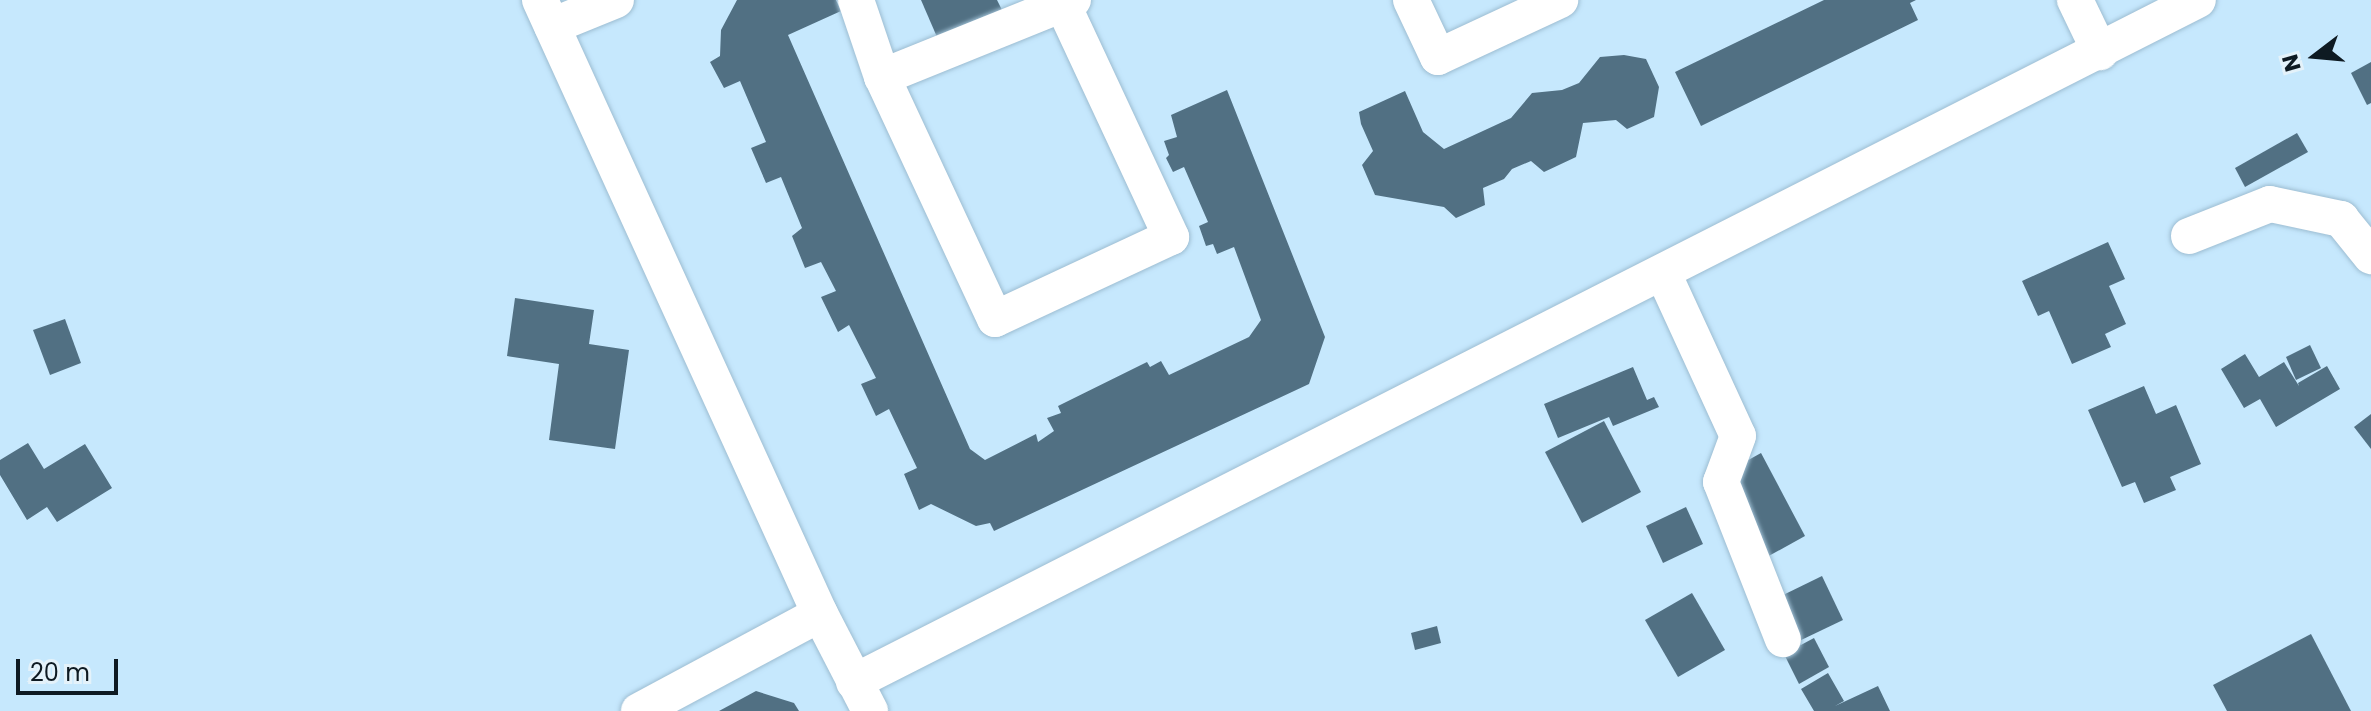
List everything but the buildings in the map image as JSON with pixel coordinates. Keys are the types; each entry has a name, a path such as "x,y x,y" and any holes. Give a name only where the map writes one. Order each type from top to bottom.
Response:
{"street":[{"path":"616,0 546,13 820,614 862,696 1663,273 2198,0"},
{"path":"856,0 882,77 995,319 1171,237 1068,3 882,77"},
{"path":"1411,0 1438,57 1560,0"},
{"path":"2075,0 2100,52"},
{"path":"2189,236 2270,204 2341,219 2371,256"},
{"path":"1663,273 1738,436 1721,482 1783,639"},
{"path":"639,711 820,614"}]}
